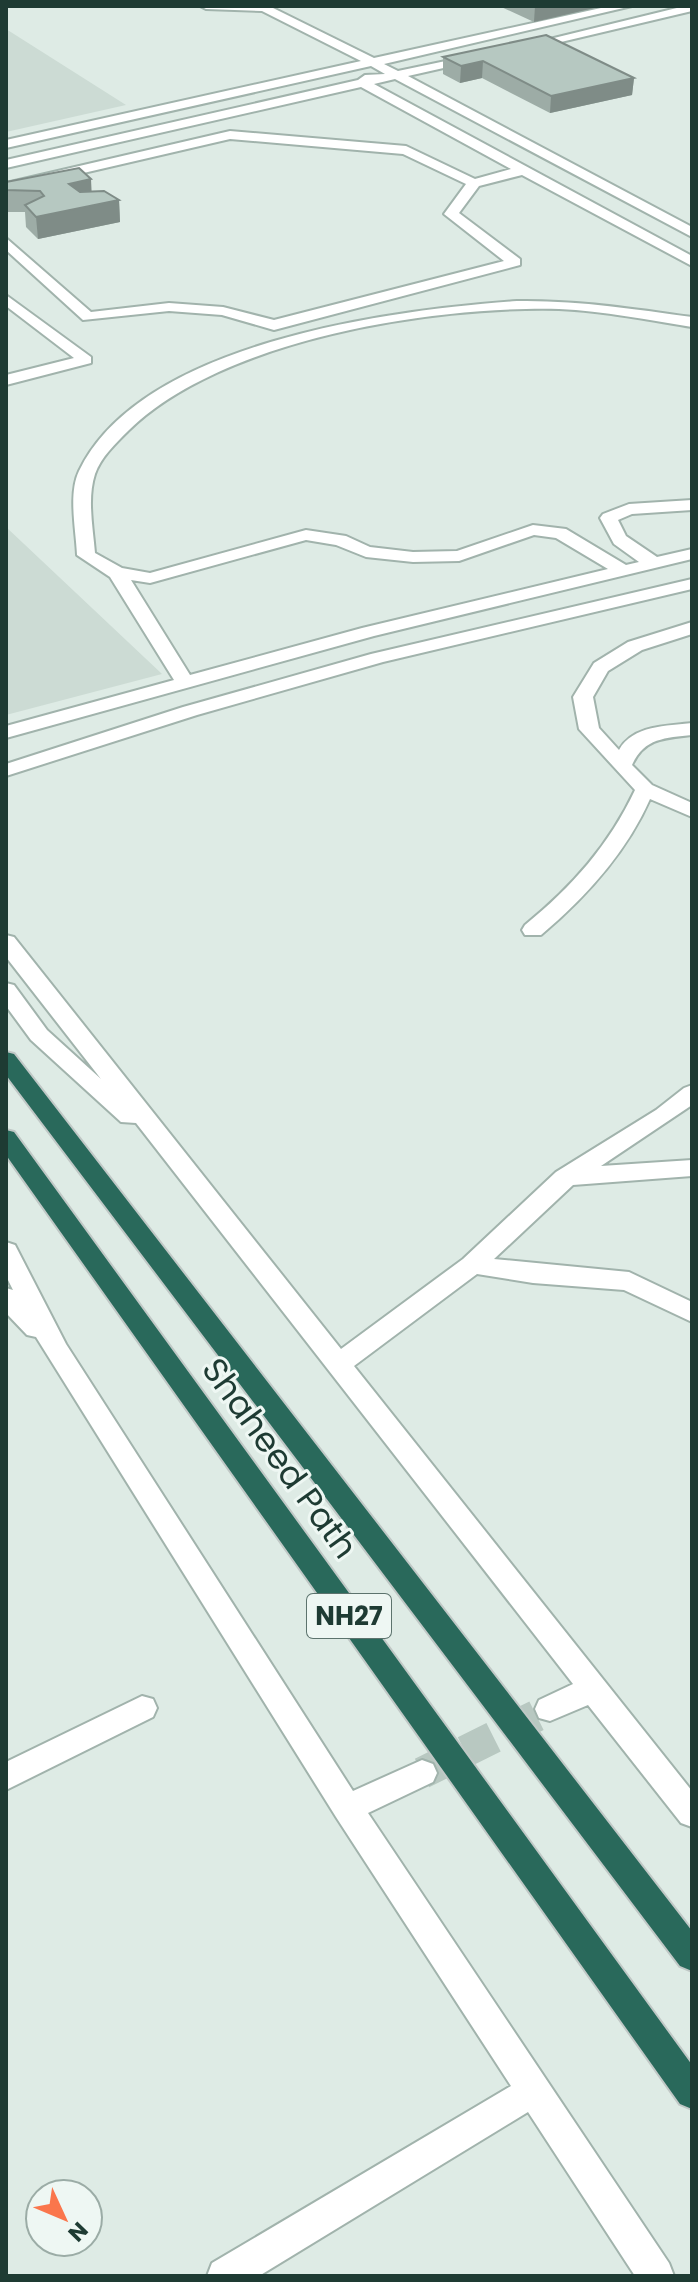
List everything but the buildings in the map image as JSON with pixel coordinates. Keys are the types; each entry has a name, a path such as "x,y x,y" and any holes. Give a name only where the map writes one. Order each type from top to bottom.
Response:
{"highway":[{"name":"Shaheed Path","path":"6,1059 692,1956"},
{"name":"Shaheed Path","path":"6,1138 692,2093"}],"street":[{"path":"206,6 262,7 397,75 692,233"},
{"path":"6,144 626,6"},
{"path":"506,51 692,8"},
{"path":"6,164 490,54"},
{"path":"363,83 372,62"},
{"path":"363,83 692,262"},
{"path":"6,187 230,135 406,150 470,140"},
{"path":"406,150 474,183"},
{"path":"6,242 88,317 169,307 223,311 274,325 515,262 451,214 474,183 524,170"},
{"path":"633,230 692,218"},
{"path":"6,299 86,360 6,380"},
{"path":"623,570 560,533 533,530 459,556 413,557 366,552 340,540 306,535 150,578 117,573 86,555 86,473 117,432 178,384 227,361 329,333 447,311 559,305 692,322"},
{"path":"654,563 623,545 611,531 609,518 629,509 692,505"},
{"path":"6,732 369,632 692,554"},
{"path":"117,573 185,683"},
{"path":"6,770 190,711 378,658 692,584"},
{"path":"692,628 635,646 601,667 583,697 589,729 622,766 645,789 692,811"},
{"path":"622,766 630,747 650,734 692,729"},
{"path":"533,930 567,902 607,855 632,821 645,789"},
{"path":"6,942 692,1814"},
{"path":"6,990 39,1035 181,1165"},
{"path":"338,1364 472,1265 565,1178 664,1115 692,1093"},
{"path":"565,1178 692,1168"},
{"path":"6,1251 54,1347 347,1808 656,2276"},
{"path":"472,1265 533,1274 629,1281 692,1313"},
{"path":"6,1297 54,1347"},
{"path":"550,1709 594,1688"},
{"path":"6,1777 142,1708"},
{"path":"347,1808 422,1773"},
{"path":"225,2276 472,2125 532,2092"}],"shaded area":[{"path":"6,29 126,105 6,132"},
{"path":"6,527 162,674 6,715"}],"tunnel":[{"path":"422,1773 550,1709"}]}
